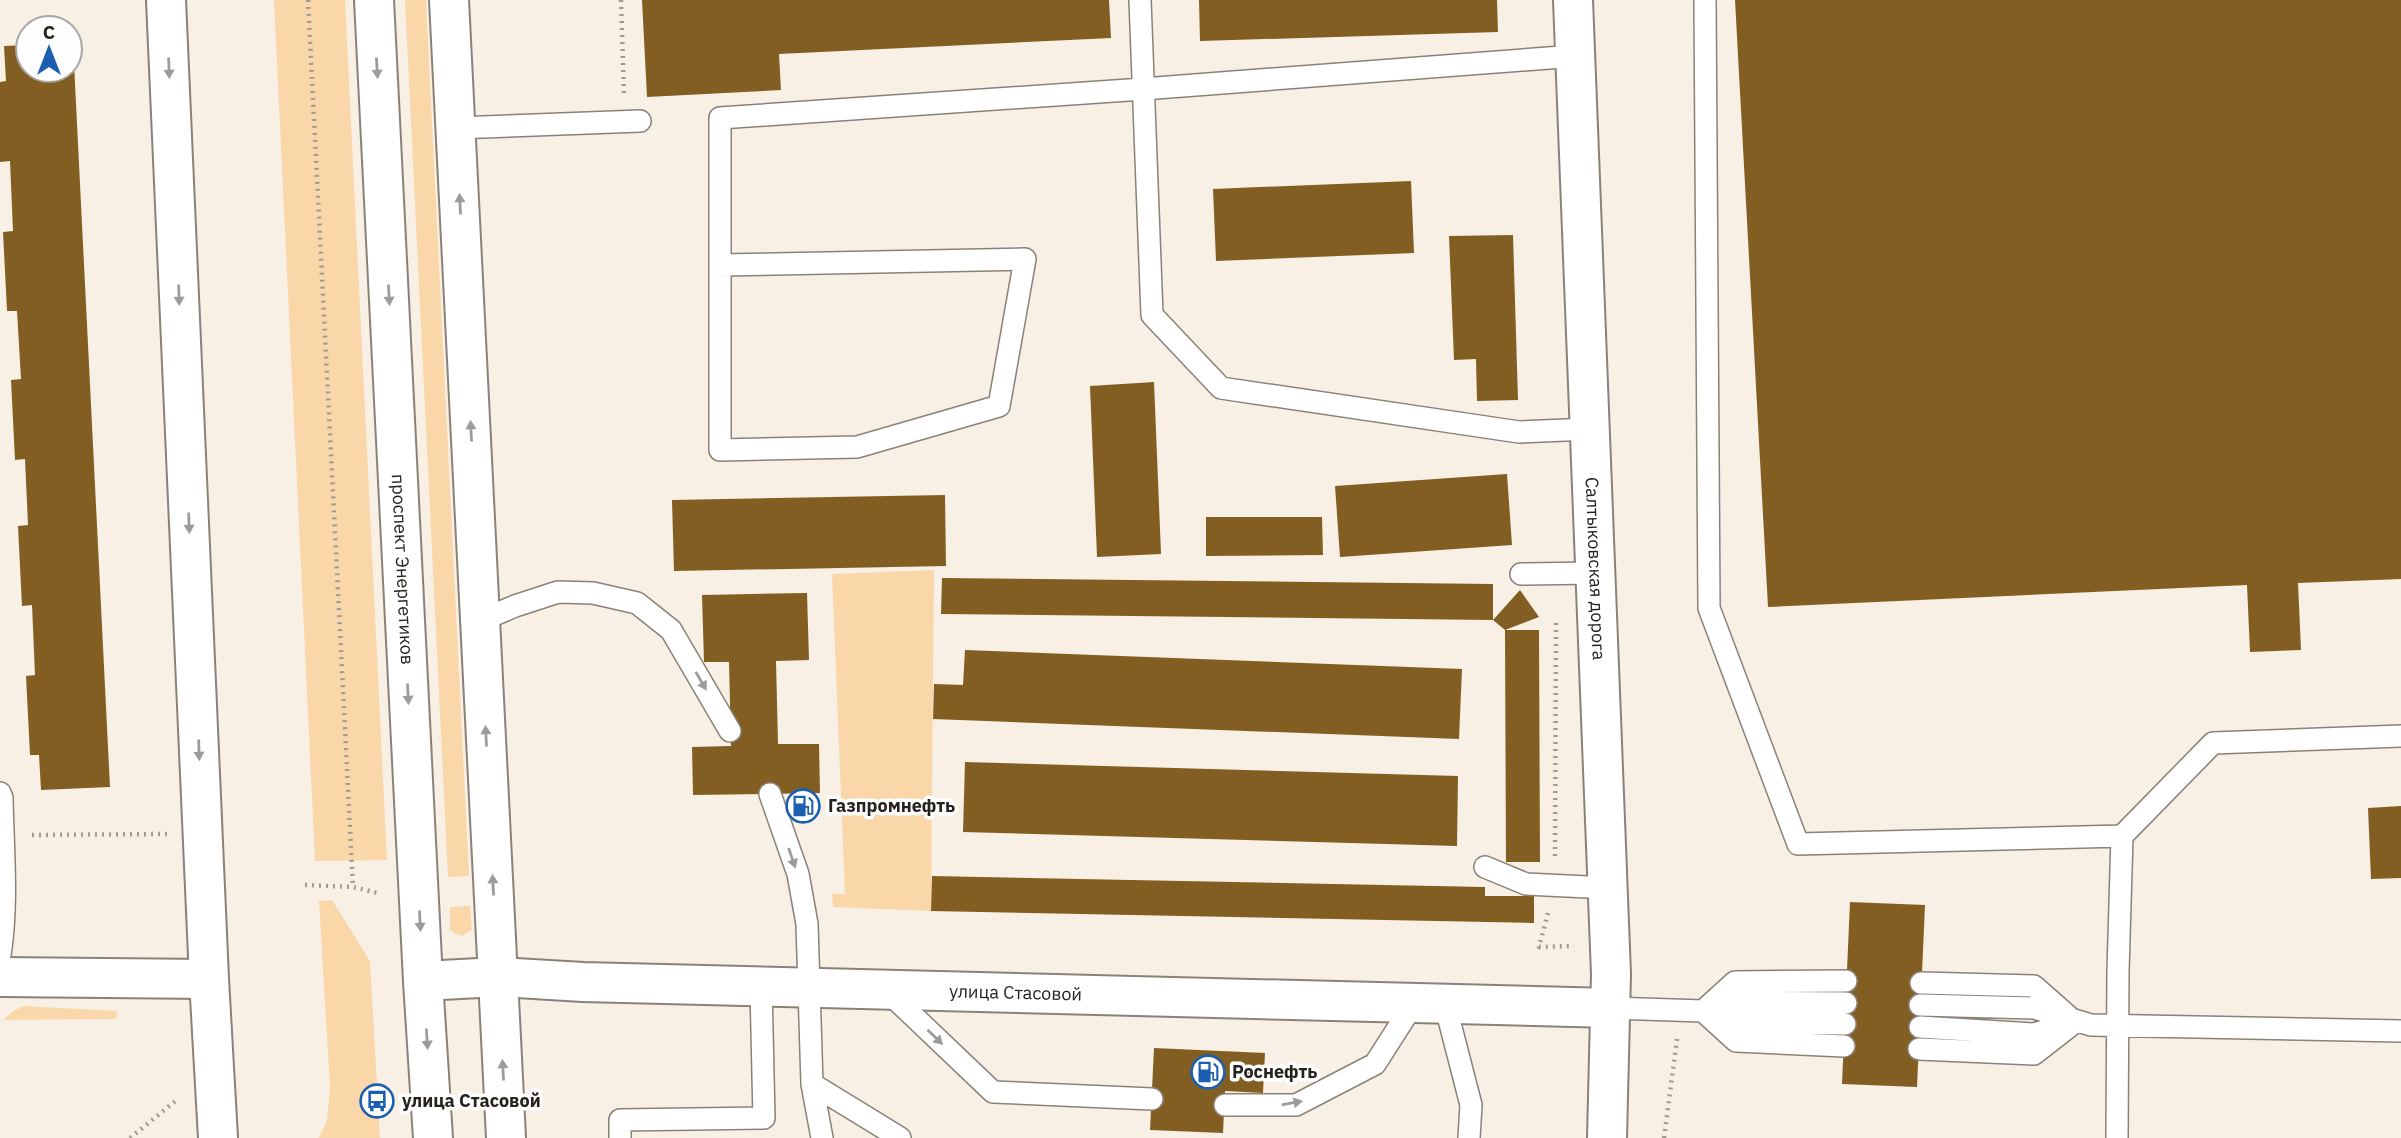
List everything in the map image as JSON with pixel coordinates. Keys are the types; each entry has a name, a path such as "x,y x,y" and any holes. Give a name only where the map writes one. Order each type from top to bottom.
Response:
{"street":[{"path":"166,0 218,1138"},
{"name":"проспект Энергетиков","path":"374,0 422,981 433,1138"},
{"path":"449,0 506,1138"},
{"name":"Салтыковская дорога","path":"1573,0 1608,888 1611,1008 1606,1138"},
{"path":"0,977 209,979"},
{"name":"улица Стасовой","path":"422,981 498,977 761,987 1611,1008"}],"lane":[{"path":"1140,0 1152,315 1221,388 1519,432 1589,429"},
{"path":"1705,0 1709,608 1798,844 2122,836"},
{"path":"720,265 1025,259 999,406 857,447 720,450 720,265 720,118 1575,56"},
{"path":"456,128 632,121"},
{"path":"1521,574 1595,573"},
{"path":"480,621 558,592 593,593 637,603 671,630 730,731"},
{"path":"2117,1138 2122,836 2213,743 2401,736"},
{"path":"0,793 4,933 0,955"},
{"path":"770,794 798,874 807,924 812,1084 822,1138"},
{"path":"1485,867 1526,884 1608,888"},
{"path":"1703,1011 1735,982 1846,981"},
{"path":"1921,983 2034,986 2075,1022"},
{"path":"620,1138 620,1120 764,1118 761,987"},
{"path":"886,990 993,1092 1152,1100"},
{"path":"1703,1011 1735,1002 1846,1003"},
{"path":"1225,1105 1296,1105 1375,1064 1429,1003 1471,1105 1469,1138"},
{"path":"1920,1005 2034,1008 2091,1025 2401,1031"},
{"path":"1611,1008 1703,1011 1736,1022 1845,1024"},
{"path":"1703,1011 1736,1041 1844,1046"},
{"path":"1920,1027 2034,1034 2075,1022"},
{"path":"1919,1049 2034,1054 2075,1022"},
{"path":"812,1084 900,1138"}],"path":[{"path":"308,0 353,887"},
{"path":"621,0 632,121"},
{"path":"1556,573 1555,886 1539,947 1574,946"},
{"path":"3,835 167,834"},
{"path":"305,886 353,887 378,893"},
{"path":"1664,1138 1681,1010"},
{"path":"130,1138 180,1098"}],"shaded area":[{"path":"274,0 345,0 387,860 315,861"},
{"path":"405,0 426,0 469,876 448,877"},
{"path":"934,570 931,911 833,907 832,894 845,894 832,574"},
{"path":"332,900 370,961 380,1138 319,1138 327,1120 330,1088 319,901"},
{"path":"470,906 472,930 462,936 456,934 450,930 450,907"},
{"path":"23,1006 117,1011 116,1019 3,1020"}],"building":[{"path":"642,0 1109,0 1111,38 779,54 781,90 647,97"},
{"path":"1199,0 1497,0 1498,32 1200,41"},
{"path":"1735,0 2401,0 2401,579 2298,583 2301,650 2250,652 2247,585 1768,607"},
{"path":"4,46 14,46 14,84 75,84 110,787 41,790 39,755 30,755 26,676 35,675 32,605 22,606 18,526 28,525 25,459 15,460 11,380 21,379 17,311 7,311 3,232 13,231 10,161 0,162 0,82 6,81"},
{"path":"1411,181 1414,253 1216,261 1213,189"},
{"path":"1513,235 1518,400 1477,401 1476,359 1454,360 1449,236"},
{"path":"1154,382 1161,554 1097,557 1090,386"},
{"path":"1507,474 1512,545 1340,557 1335,486"},
{"path":"945,495 946,566 674,571 672,500"},
{"path":"1206,517 1322,517 1323,555 1206,556"},
{"path":"942,578 1493,584 1493,620 941,614"},
{"path":"1520,590 1539,617 1505,630 1493,620"},
{"path":"807,593 809,660 776,661 778,744 819,744 820,793 693,795 692,747 731,746 729,662 704,662 702,595"},
{"path":"1505,630 1539,630 1540,862 1506,862"},
{"path":"965,650 1462,669 1459,739 933,719 934,684 963,685"},
{"path":"965,762 1458,776 1457,846 963,832"},
{"path":"2401,806 2401,878 2371,879 2368,808"},
{"path":"932,876 1485,887 1485,896 1534,896 1534,923 931,911"},
{"path":"1850,902 1925,905 1917,1087 1842,1084"},
{"name":"Роснефть","path":"1154,1048 1265,1053 1263,1093 1225,1091 1223,1133 1150,1130"}],"place":[{"name":"Газпромнефть","path":"803,806"},
{"name":"Роснефть","path":"1208,1072"},
{"name":"улица Стасовой","path":"377,1101"}]}
